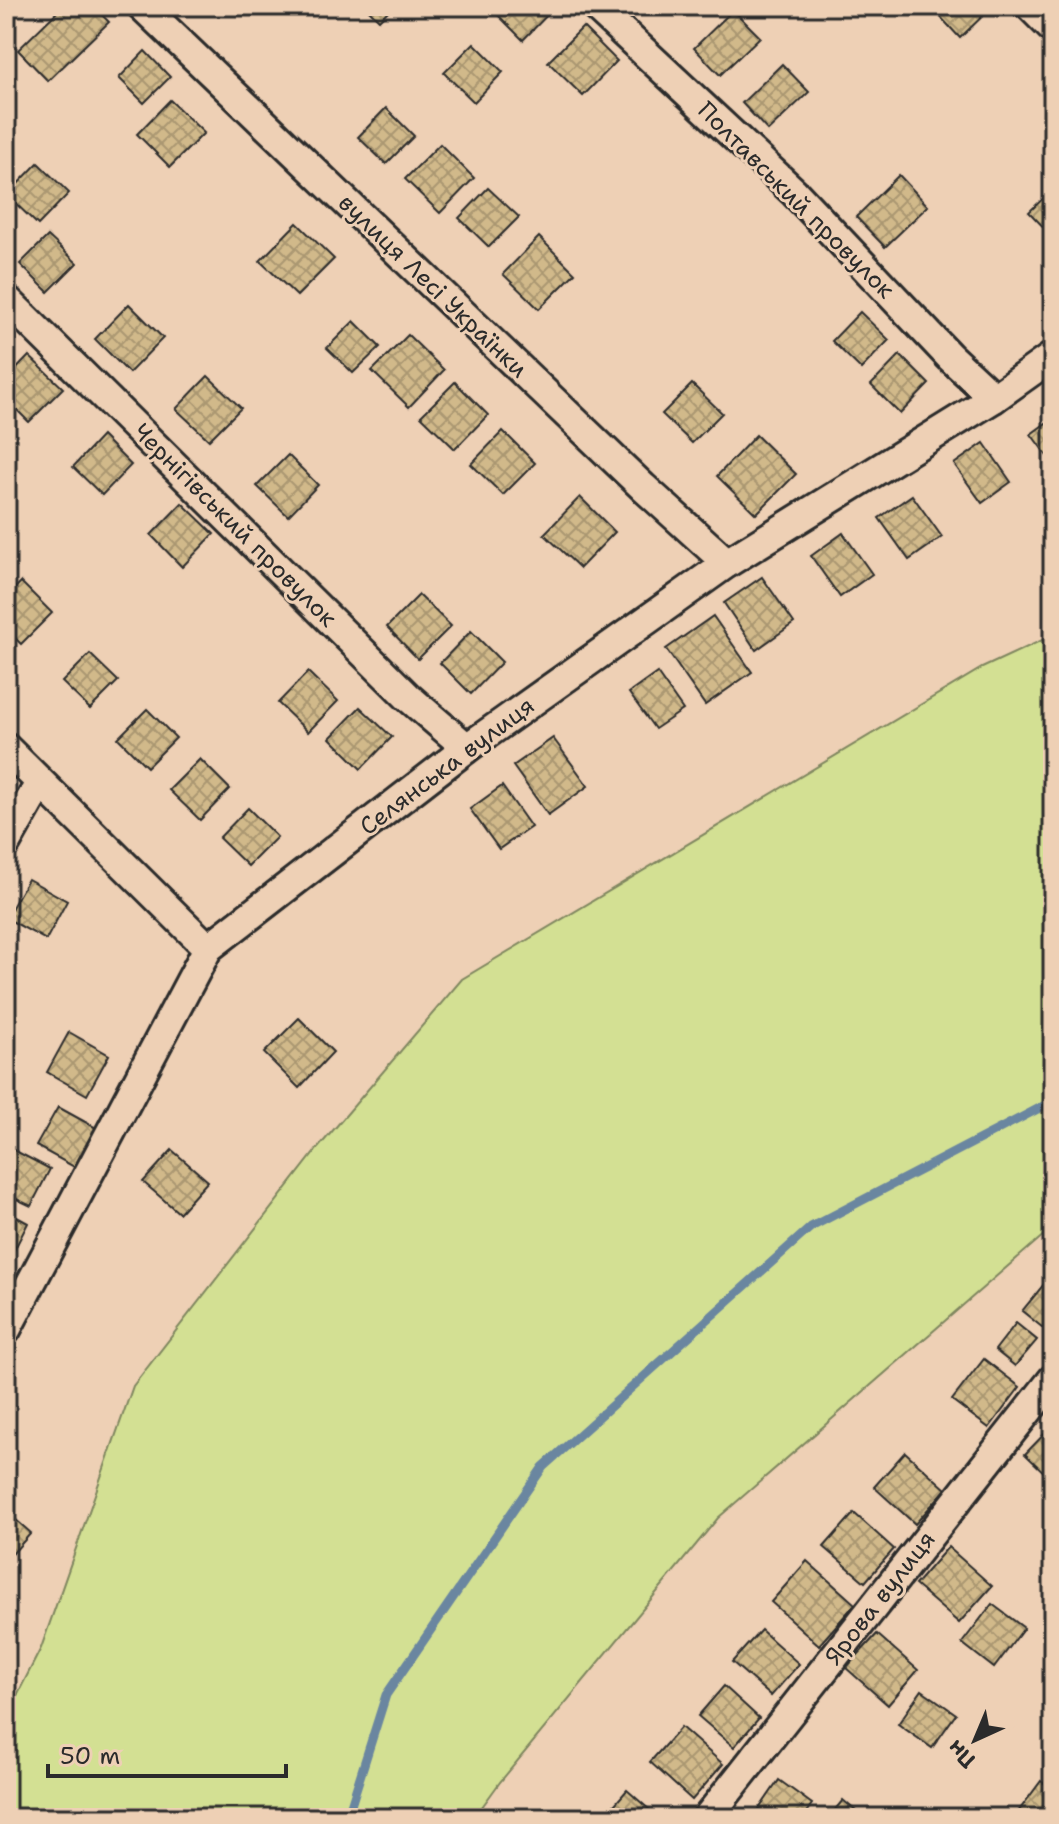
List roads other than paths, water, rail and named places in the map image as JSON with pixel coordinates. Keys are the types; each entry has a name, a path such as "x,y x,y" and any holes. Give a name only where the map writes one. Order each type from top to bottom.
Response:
{"street":[{"name":"вулиця Лесі Українки","path":"142,6 643,487 727,563"},
{"name":"Полтавський провулок","path":"595,6 794,192 950,357 994,398"},
{"path":"1030,6 1053,29"},
{"name":"Чернігівський провулок","path":"6,299 408,697 467,748"},
{"name":"Селянська вулиця","path":"6,1330 208,948 467,748 727,563 994,398 1053,356"},
{"path":"6,748 208,948"},
{"path":"6,843 40,783"},
{"name":"Ярова вулиця","path":"707,1818 1053,1379"}],"waterway":[{"path":"347,1818 386,1695 543,1467 811,1227 1053,1101"}]}
